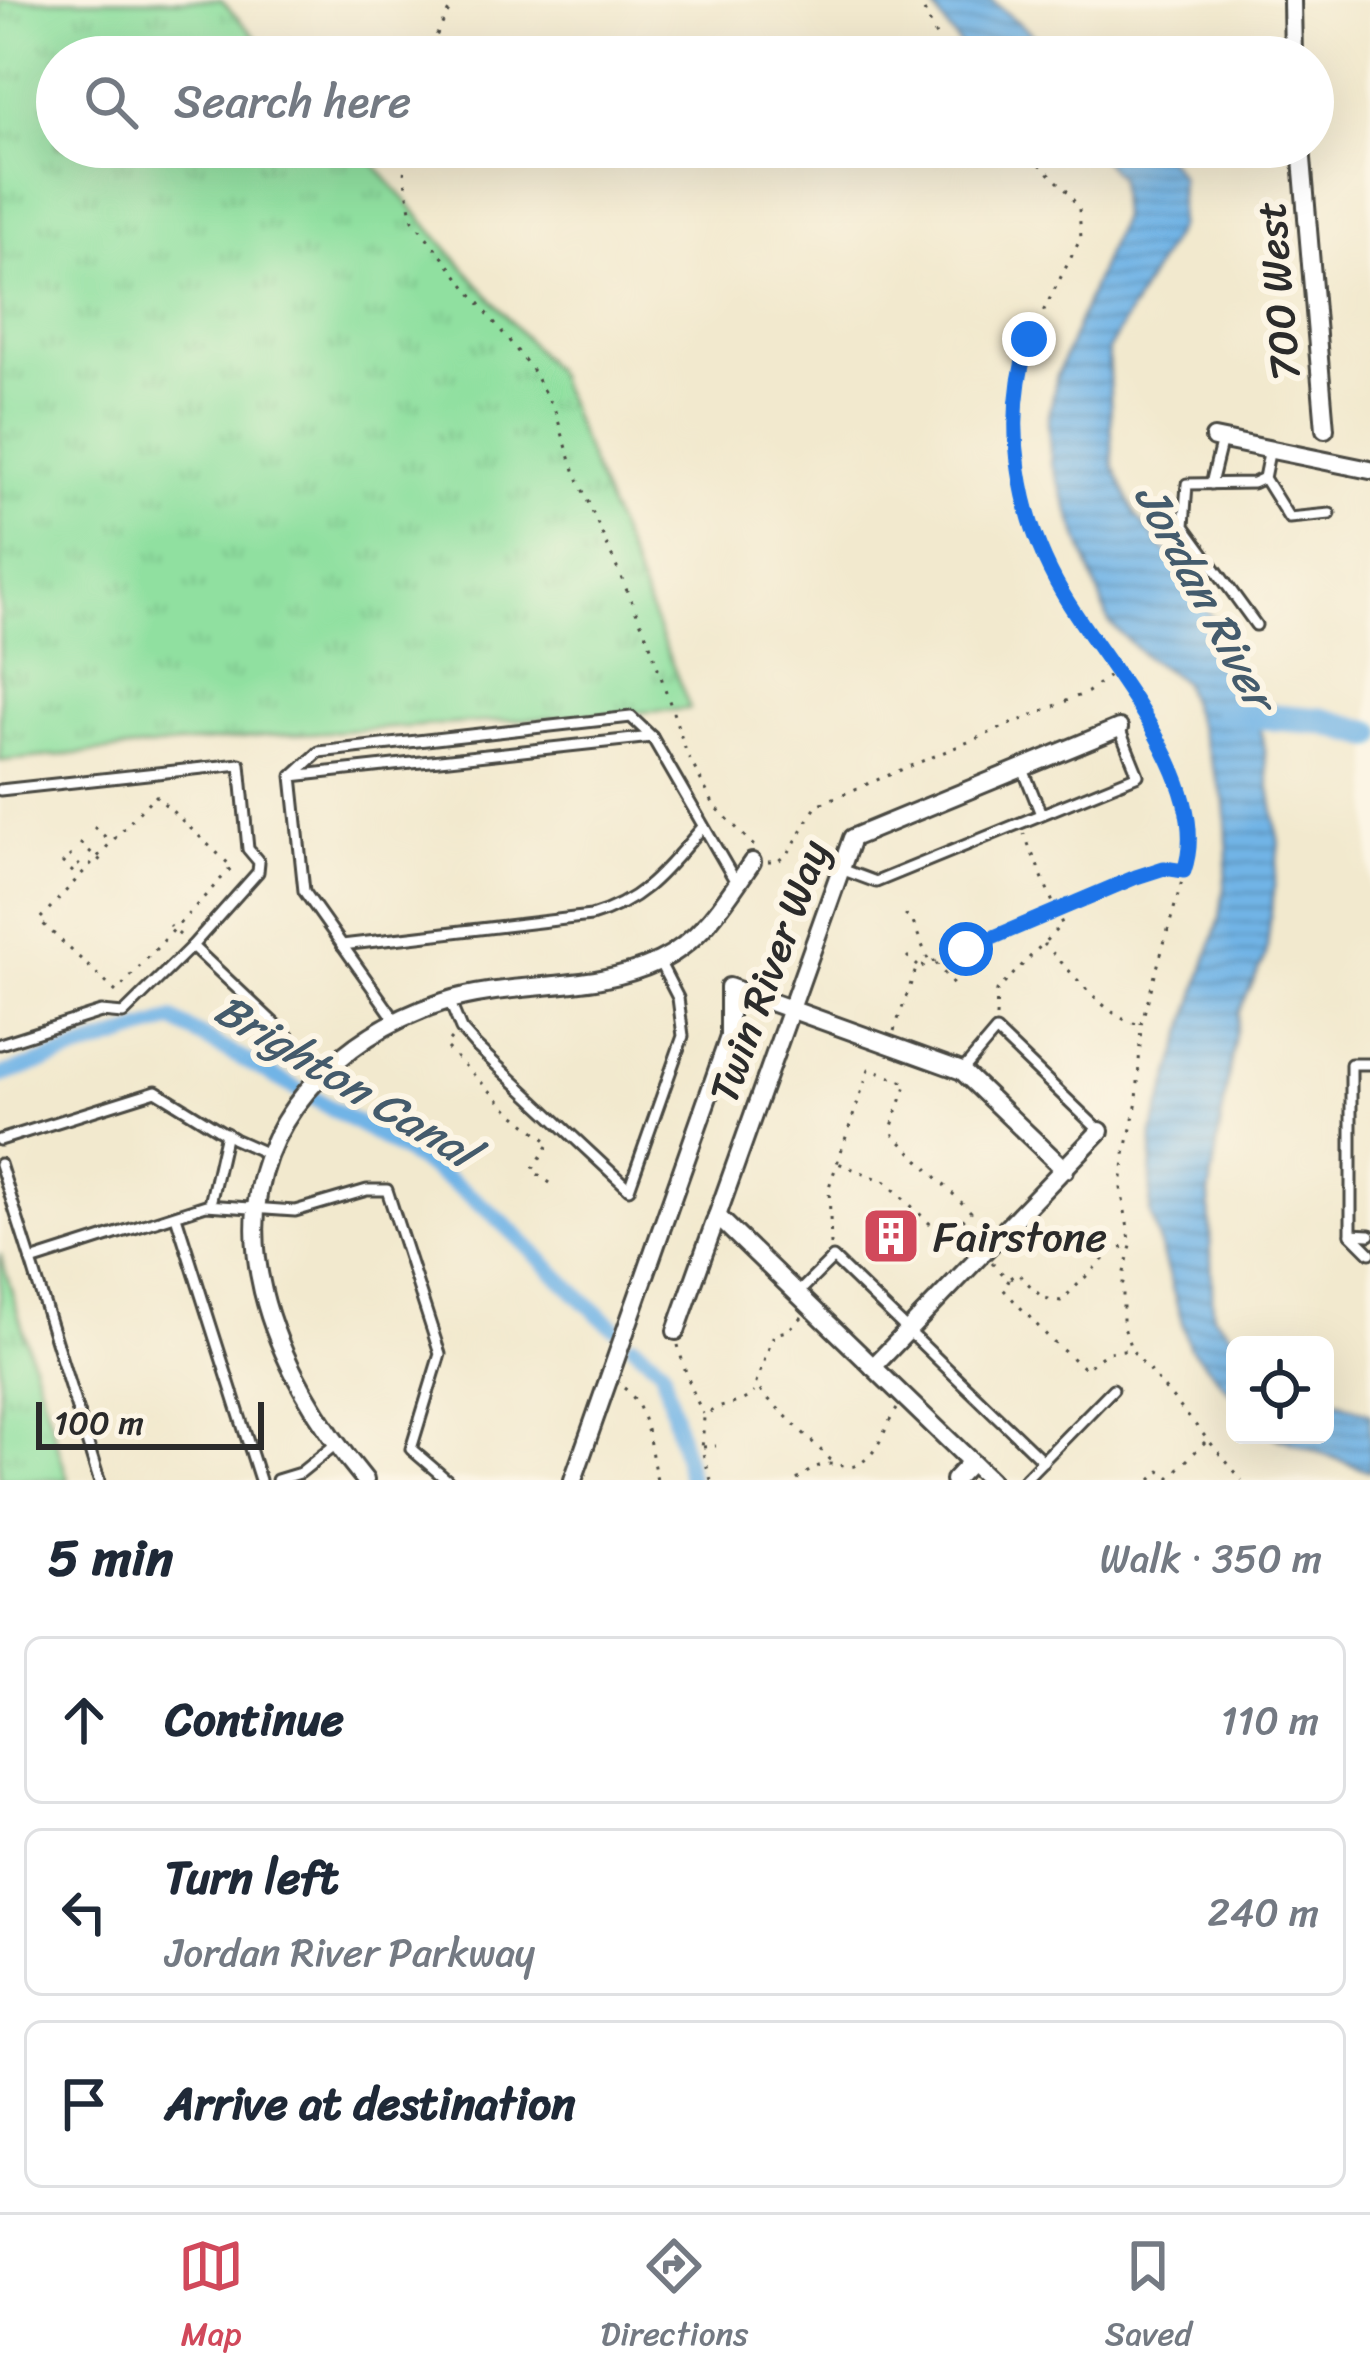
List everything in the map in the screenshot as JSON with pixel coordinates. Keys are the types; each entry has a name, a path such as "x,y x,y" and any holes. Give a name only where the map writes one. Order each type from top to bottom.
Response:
{"street":[{"path":"1292,0 1293,36"},
{"name":"700 West","path":"1303,168 1325,429"},
{"path":"1218,438 1370,470"},
{"name":"Twin River Way","path":"676,1331 852,838 1119,728"},
{"path":"365,1480 335,1444 299,1384 276,1332 257,1259 255,1208 268,1154 296,1104 355,1046 396,1021 449,1000 621,974 659,962 700,932 752,862"},
{"path":"573,1480 729,1037 729,987 962,1070 1065,1171"},
{"path":"873,1367 1100,1131"},
{"path":"717,1216 990,1480"},
{"path":"954,1480 971,1462"}],"lane":[{"path":"1211,484 1218,438"},
{"path":"1270,448 1264,478 1289,518 1330,514"},
{"path":"1256,626 1184,526 1187,484 1252,483 1264,478"},
{"path":"292,776 319,752 631,717 652,736 737,884"},
{"path":"841,869 876,882 1138,775 1119,728"},
{"path":"292,776 652,736"},
{"path":"0,790 241,764 248,848 257,857 258,872 128,1012 119,1016 101,1012 0,1044"},
{"path":"1023,768 1041,814"},
{"path":"292,776 304,891 396,1021"},
{"path":"342,945 591,916 622,907 650,887 702,828"},
{"path":"192,946 320,1077"},
{"path":"449,1000 457,1022 476,1046 629,1189 683,1036 678,998 659,962"},
{"path":"962,1070 996,1030 1100,1131"},
{"path":"1370,1064 1351,1064 1352,1234 1370,1253"},
{"path":"0,1140 156,1091 268,1154"},
{"path":"210,1204 226,1133"},
{"path":"0,1164 99,1480"},
{"path":"31,1261 210,1204 295,1211 367,1190 387,1190 440,1354 411,1450 447,1480"},
{"path":"176,1216 260,1480"},
{"path":"1352,1234 1370,1235"},
{"path":"804,1300 833,1258 1043,1461"},
{"path":"1024,1480 1113,1389"},
{"path":"278,1480 303,1477 335,1444"},
{"path":"422,1480 433,1468"}],"path":[{"path":"436,36 454,0"},
{"path":"919,0 936,36"},
{"path":"405,168 413,220 530,367 555,411 574,470 649,641 687,754 714,805 749,838 756,850 752,862 777,862 789,852 817,805 1088,692 1115,672"},
{"path":"1044,168 1079,209 1081,238 1029,339 1018,374 1020,476 1031,520 1061,592 1172,768 1188,818 1190,853 1141,1024 1137,1102 1121,1188 1131,1246 1123,1276 1123,1324 1130,1349 1242,1480"},
{"path":"155,795 232,867 171,927 116,992 38,920 111,842 155,795"},
{"path":"996,1030 997,992 1062,923 1020,823"},
{"path":"94,827 111,842"},
{"path":"80,843 99,860"},
{"path":"68,855 85,870"},
{"path":"62,862 78,878"},
{"path":"879,1072 912,974 919,968 1149,871 1184,871"},
{"path":"905,915 933,962 954,986"},
{"path":"171,927 192,946"},
{"path":"1044,944 1103,1005 1126,1023 1141,1024"},
{"path":"907,956 919,968"},
{"path":"990,985 997,992"},
{"path":"893,994 904,997"},
{"path":"454,1036 445,1046 507,1108 550,1142 532,1170 553,1185"},
{"path":"833,1258 829,1187 836,1162 850,1129 868,1070 907,1083 892,1129 959,1194 971,1212 945,1238 886,1182 836,1162"},
{"path":"850,1129 860,1132"},
{"path":"956,1228 1009,1280"},
{"path":"1130,1349 1105,1353 1088,1370 1054,1343 1002,1287 1017,1273 1043,1298 1066,1299 1108,1251 1131,1246"},
{"path":"804,1300 790,1329 771,1332 755,1383 835,1463"},
{"path":"676,1331 690,1388 704,1417 702,1447 711,1480"},
{"path":"621,1387 637,1402 644,1420 657,1480"},
{"path":"704,1417 718,1407 745,1402 757,1390"},
{"path":"796,1480 813,1469 835,1463 850,1467 868,1460 884,1440 892,1415 907,1400"},
{"path":"1151,1480 1160,1472 1170,1479 1206,1440"},
{"path":"702,1447 716,1446"}],"green space":[{"path":"0,0 221,0 254,36 36,36 36,168 377,168 554,371 690,709 265,736 0,761"},
{"path":"0,1253 68,1480 0,1480"}],"water":[{"path":"928,0 991,0 1035,36 953,36"},
{"path":"1110,168 1174,168 1180,176 1178,227 1108,350 1113,465 1136,516 1197,588 1240,674 1262,737 1279,844 1266,956 1239,1011 1209,1195 1213,1315 1233,1336 1226,1336 1226,1387 1189,1346 1150,1212 1153,1131 1220,918 1228,856 1225,801 1182,681 1144,656 1109,622 1051,462 1048,422 1057,375 1121,217 1118,177"},
{"path":"1334,1400 1370,1414 1370,1471 1295,1444 1334,1444"}],"waterway":[{"name":"Jordan River","path":"1227,713 1322,721 1370,734"},
{"name":"Brighton Canal","path":"0,1076 173,1020 358,1124 465,1192 614,1327"},
{"name":"Brighton Canal","path":"634,1345 662,1368 690,1480"}],"place":[{"name":"Fairstone","path":"891,1236"}],"route":[{"path":"966,949 1136,877 1164,868 1184,871 1190,853 1188,818 1172,768 1129,692 1061,592 1031,520 1016,440 1018,374 1029,339"}]}
